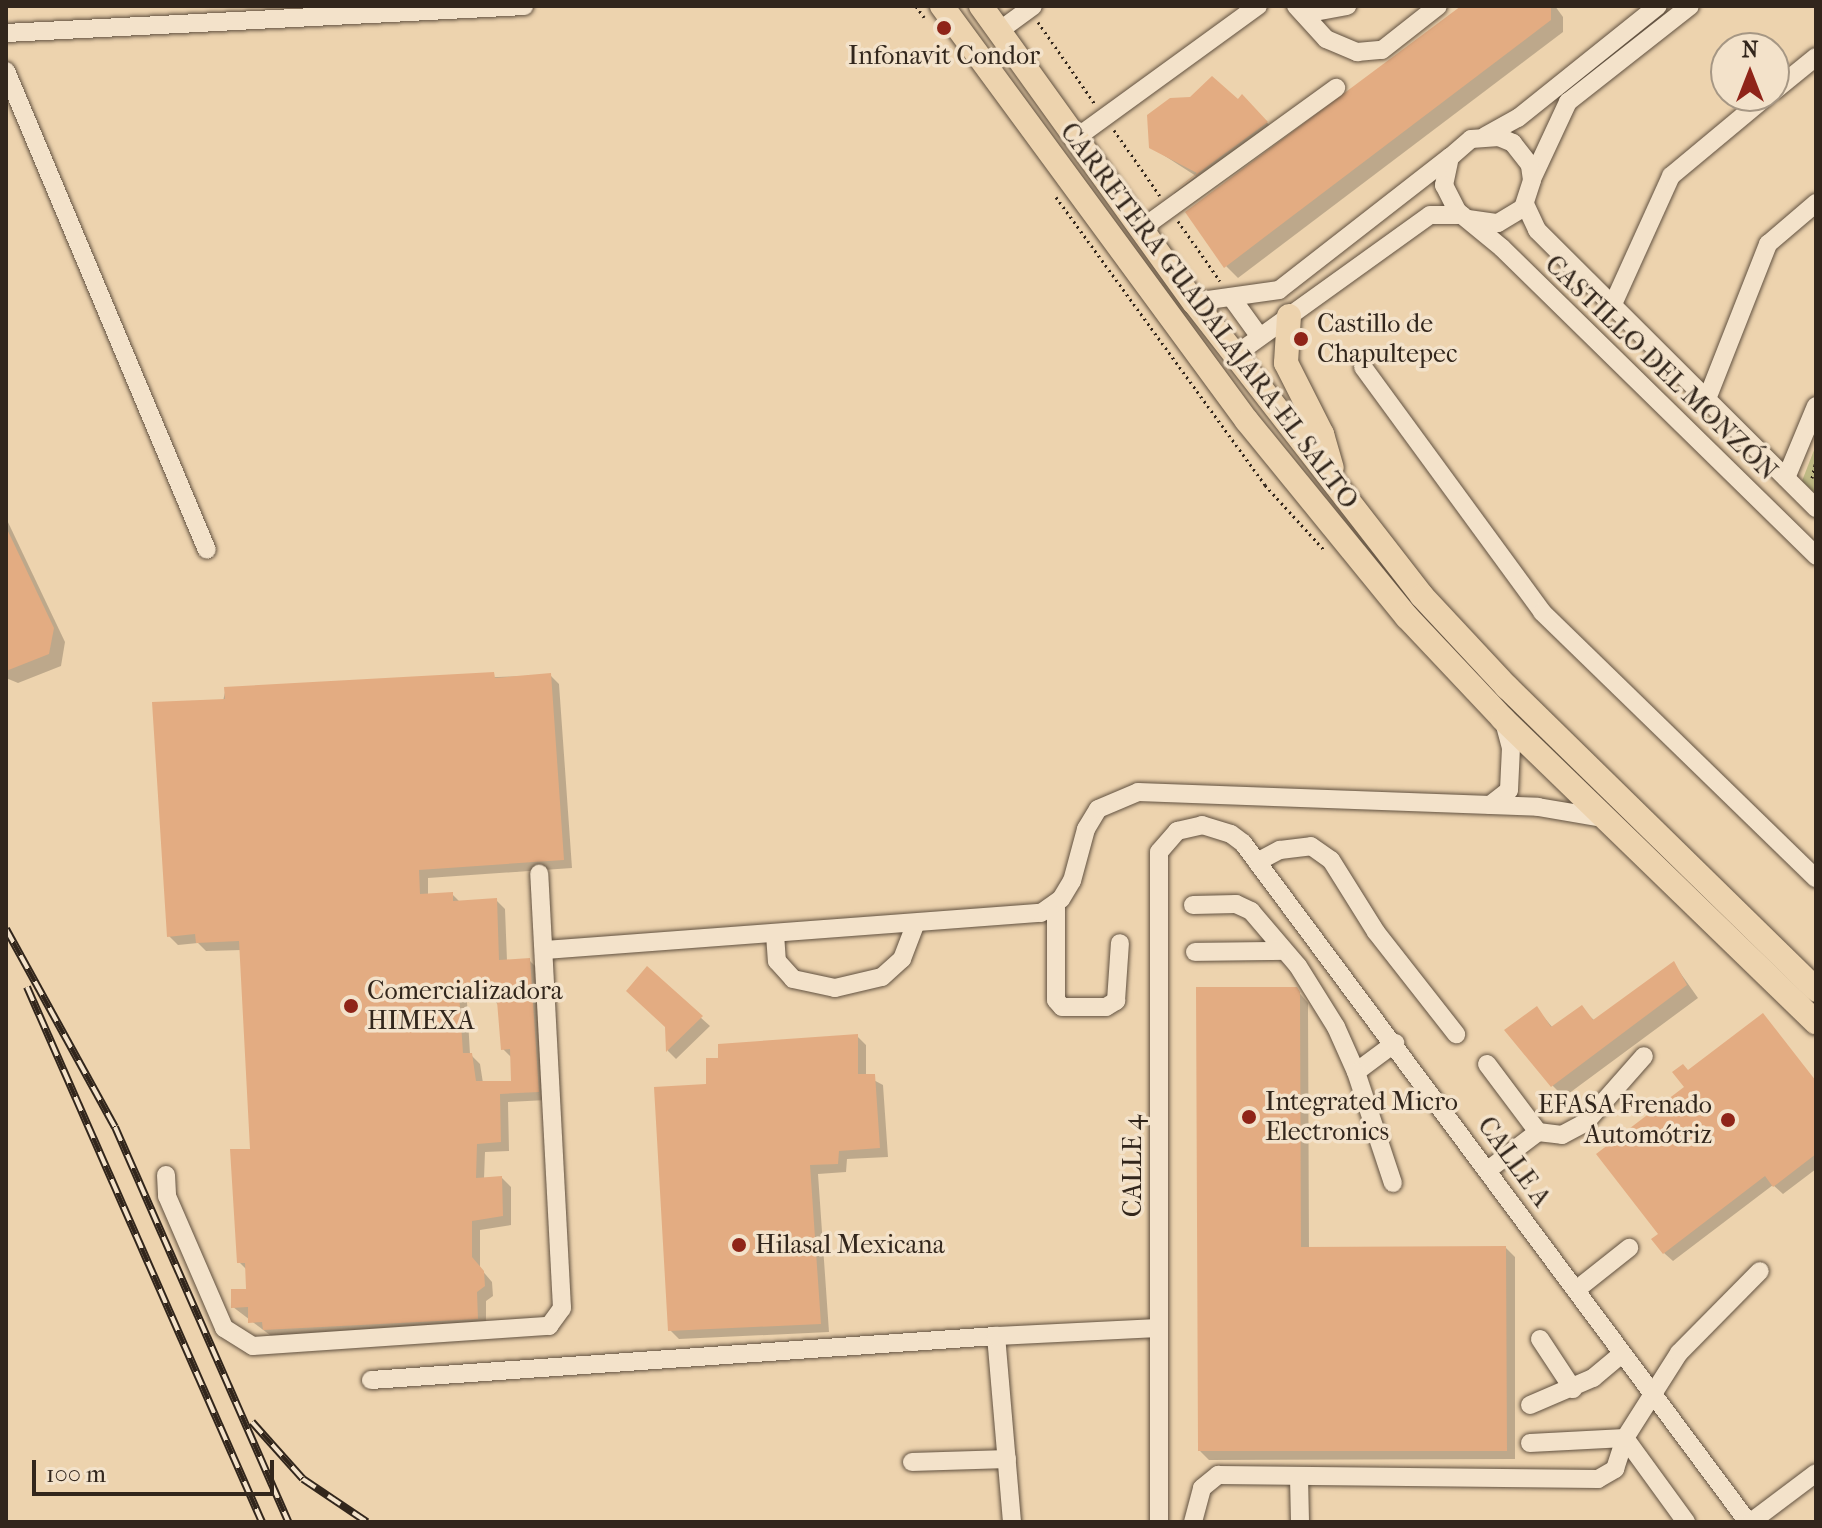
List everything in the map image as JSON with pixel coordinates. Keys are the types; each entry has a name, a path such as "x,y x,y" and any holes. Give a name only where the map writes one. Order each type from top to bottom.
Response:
{"main road":[{"name":"CARRETERA GUADALAJARA-EL SALTO","path":"942,6 1247,421 1407,617 1503,719 1611,820 1816,1022"},
{"name":"CARRETERA GUADALAJARA-EL SALTO","path":"981,6 1194,302 1238,353 1414,586 1476,655 1816,990"},
{"path":"1289,316 1286,363 1322,434 1336,482"}],"street":[{"path":"6,33 524,6"},
{"path":"1076,138 1258,6"},
{"path":"1300,10 1347,6"},
{"path":"1300,10 1326,39 1357,52 1382,50 1438,6"},
{"path":"1194,302 1279,290 1471,139 1485,136 1518,118 1658,6"},
{"path":"1238,353 1430,215 1498,223 1525,204 1541,152 1568,102 1690,6"},
{"path":"999,31 1030,7"},
{"path":"1790,78 1816,57"},
{"path":"6,71 207,550"},
{"path":"1141,229 1336,88"},
{"path":"1613,304 1671,176 1748,112"},
{"path":"1485,136 1513,143 1530,165 1532,180"},
{"path":"1450,157 1444,185 1465,217"},
{"path":"1707,399 1768,244 1816,203"},
{"name":"CASTILLO DEL MONZÓN","path":"1525,204 1537,230 1816,508"},
{"name":"CASTILLO DEL MONZÓN","path":"1465,217 1815,555"},
{"path":"1231,297 1260,337"},
{"path":"1363,367 1542,612 1816,878"},
{"path":"1786,478 1816,406"},
{"path":"1490,805 1509,790 1511,748 1503,719"},
{"path":"545,950 1013,918 1041,913 1056,903 1072,881 1086,829 1098,809 1138,792 1490,805 1611,820"},
{"name":"CALLE A","path":"1189,825 1231,834 1257,862 1395,1043 1749,1522"},
{"name":"CALLE 4","path":"1159,1522 1159,852 1165,840 1189,825"},
{"path":"1257,862 1280,850 1311,846 1331,860 1376,932 1456,1034"},
{"path":"166,1175 167,1196 224,1328 253,1346 549,1326 562,1308 539,874"},
{"path":"1056,903 1056,1000 1062,1007 1106,1007 1116,1001 1120,943"},
{"path":"1193,905 1236,904 1251,911 1283,951 1336,1027 1356,1072 1393,1183"},
{"path":"775,934 777,961 793,979 835,988 882,977 902,959 915,925"},
{"path":"1195,952 1283,951"},
{"path":"1356,1072 1395,1043"},
{"path":"1488,1170 1538,1132 1562,1135 1585,1123 1644,1056"},
{"path":"1487,1064 1538,1132"},
{"path":"1576,1290 1629,1248"},
{"path":"1193,1522 1202,1488 1218,1475 1579,1482 1615,1469 1625,1438 1679,1353 1760,1271"},
{"path":"371,1380 996,1336 1159,1328"},
{"path":"996,1336 1012,1522"},
{"path":"1540,1339 1573,1389"},
{"path":"1530,1405 1573,1389 1622,1354"},
{"path":"1530,1443 1625,1438"},
{"path":"1625,1438 1686,1522"},
{"path":"912,1462 1007,1459"},
{"path":"1749,1522 1816,1473"},
{"path":"1299,1477 1300,1522"}],"path":[{"path":"1030,7 1231,297"},
{"path":"1816,461 1810,471 1816,482"}],"shaded area":[{"path":"1816,445 1816,494 1802,481"}],"building":[{"path":"1461,6 1551,6 1551,20 1224,268 1185,212"},
{"path":"1212,76 1238,99 1242,94 1268,122 1171,193 1197,173 1149,148 1147,115 1170,98 1190,97"},
{"path":"6,527 54,628 49,654 6,671"},
{"name":"Comercializadora HIMEXA","path":"494,672 495,678 551,673 564,860 419,870 420,894 453,892 453,901 497,898 499,960 530,958 539,1092 500,1094 501,1142 477,1144 476,1178 502,1176 503,1216 472,1221 472,1257 484,1271 485,1286 477,1292 478,1319 263,1330 262,1322 248,1323 248,1307 231,1308 231,1289 246,1289 245,1263 237,1263 230,1149 250,1149 239,941 196,943 195,934 167,937 152,702 225,699 224,687","holes":["491,991 492,1001 497,1001 501,1050 510,1049 511,1081 476,1081 472,1053 463,1053 459,993"]},
{"path":"1674,961 1687,985 1551,1087 1504,1030 1537,1006 1551,1027 1582,1005 1593,1020"},
{"path":"647,966 703,1016 666,1052 665,1027 626,991"},
{"name":"Integrated Micro Electronics","path":"1196,987 1297,987 1300,992 1301,1247 1506,1246 1507,1451 1198,1451"},
{"name":"EFASA Frenado Automótriz","path":"1763,1013 1816,1081 1816,1154 1773,1187 1765,1176 1663,1254 1651,1239 1658,1234 1596,1154 1684,1087 1672,1072 1683,1064 1688,1070"},
{"name":"Hilasal Mexicana","path":"858,1034 858,1074 875,1074 880,1148 839,1151 838,1164 810,1165 821,1324 668,1331 654,1087 706,1084 706,1058 718,1058 718,1044"}],"railway":[{"path":"6,929 115,1127 288,1522"},
{"path":"27,987 262,1522"},
{"path":"252,1422 303,1479 367,1522"}],"place":[{"name":"Infonavit Condor","path":"944,28"},
{"name":"Castillo de Chapultepec","path":"1301,339"},
{"name":"Comercializadora HIMEXA","path":"351,1006"},
{"name":"Integrated Micro Electronics","path":"1249,1117"},
{"name":"EFASA Frenado Automótriz","path":"1728,1120"},
{"name":"Hilasal Mexicana","path":"739,1245"}]}
